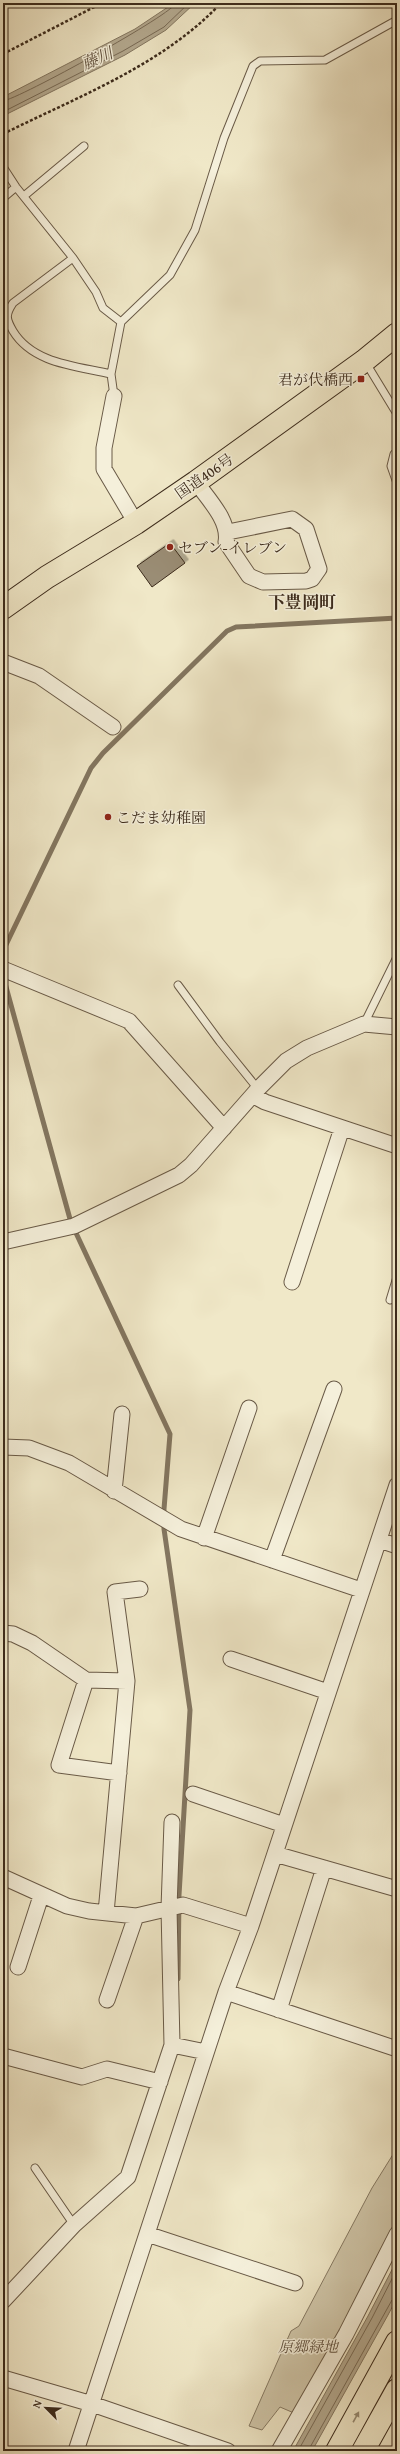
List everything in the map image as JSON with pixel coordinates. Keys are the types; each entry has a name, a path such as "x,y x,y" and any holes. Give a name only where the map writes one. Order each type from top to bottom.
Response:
{"highway":[{"name":"国道406号","path":"3,608 47,577 136,523 196,482 364,361 397,334"},
{"path":"337,2451 397,2342"},
{"path":"363,2451 397,2390"}],"street":[{"path":"114,396 104,448 104,469 136,523"},
{"path":"196,482 216,510 228,532 226,542 249,576 255,580 263,582 306,581 312,578 319,569 306,529 292,520 228,532"},
{"path":"3,662 39,676 113,727"},
{"path":"3,969 129,1021 224,1128"},
{"path":"3,1242 74,1226 179,1175 191,1165 256,1092 286,1061 307,1048 364,1024 397,1027"},
{"path":"256,1092 265,1102 397,1146"},
{"path":"292,1282 342,1128"},
{"path":"272,1560 334,1389"},
{"path":"204,1538 249,1408"},
{"path":"114,1491 122,1414"},
{"path":"3,1447 29,1448 50,1455 85,1472 170,1524 204,1538 361,1590"},
{"path":"76,2451 206,2052 226,1992 251,1926 397,1485"},
{"path":"379,1540 397,1546"},
{"path":"106,1913 127,1681 115,1592 140,1589"},
{"path":"3,1633 13,1634 32,1643 86,1680 127,1681"},
{"path":"231,1659 328,1692"},
{"path":"86,1680 58,1765 119,1773"},
{"path":"193,1794 284,1825"},
{"path":"3,2301 74,2224 128,2176 172,2045 175,1907 172,1822"},
{"path":"275,1854 397,1889"},
{"path":"279,2010 324,1868"},
{"path":"3,1877 41,1896 67,1906 106,1913 136,1916 175,1907 251,1926"},
{"path":"18,1967 41,1896"},
{"path":"107,2000 136,1916"},
{"path":"226,1992 397,2048"},
{"path":"172,2045 206,2052"},
{"path":"3,2056 82,2077 107,2069 160,2082"},
{"path":"147,2234 295,2283"},
{"path":"279,2451 346,2334 397,2234"},
{"path":"3,2378 92,2404 228,2451"}],"lane":[{"path":"114,396 111,374 121,322 170,275 191,236 224,138 253,66 260,61 326,60 397,20"},
{"path":"24,196 84,146"},
{"path":"3,167 16,187 73,258 96,292 103,308 121,322"},
{"path":"3,198 16,187"},
{"path":"73,258 13,304 8,311 6,319 18,338 33,353 50,360 111,374"},
{"path":"364,361 397,414"},
{"path":"397,452 394,454 391,466 397,483"},
{"path":"364,1024 397,957"},
{"path":"178,985 256,1092"},
{"path":"390,1300 397,1277"},
{"path":"35,2168 74,2224"}],"path":[{"path":"3,54 102,3"},
{"path":"3,134 144,62 197,26 221,3"}],"green space":[{"name":"原郷緑地","path":"397,2148 397,2218 356,2303 294,2413 280,2407 262,2430 249,2426 291,2331 299,2326 372,2188"}],"water":[{"name":"藤川","path":"174,3 195,3 166,30 125,55 3,116 3,97 135,29"},
{"path":"397,2260 397,2298 388,2315 312,2451 293,2451 368,2316"}],"building":[{"path":"170,543 185,563 152,587 137,566"}],"waterway":[{"path":"3,951 91,768 103,753 227,631 236,627 397,618"},
{"path":"3,976 70,1219"},
{"path":"76,1233 170,1434 164,1509 164,1529 190,1710 179,1895 178,1979"}],"place":[{"name":"君が代橋西","path":"361,379"},
{"name":"セブン-イレブン","path":"170,547"},
{"name":"こだま幼稚園","path":"108,817"}],"district":[{"name":"下豊岡町","path":"302,601"}]}
